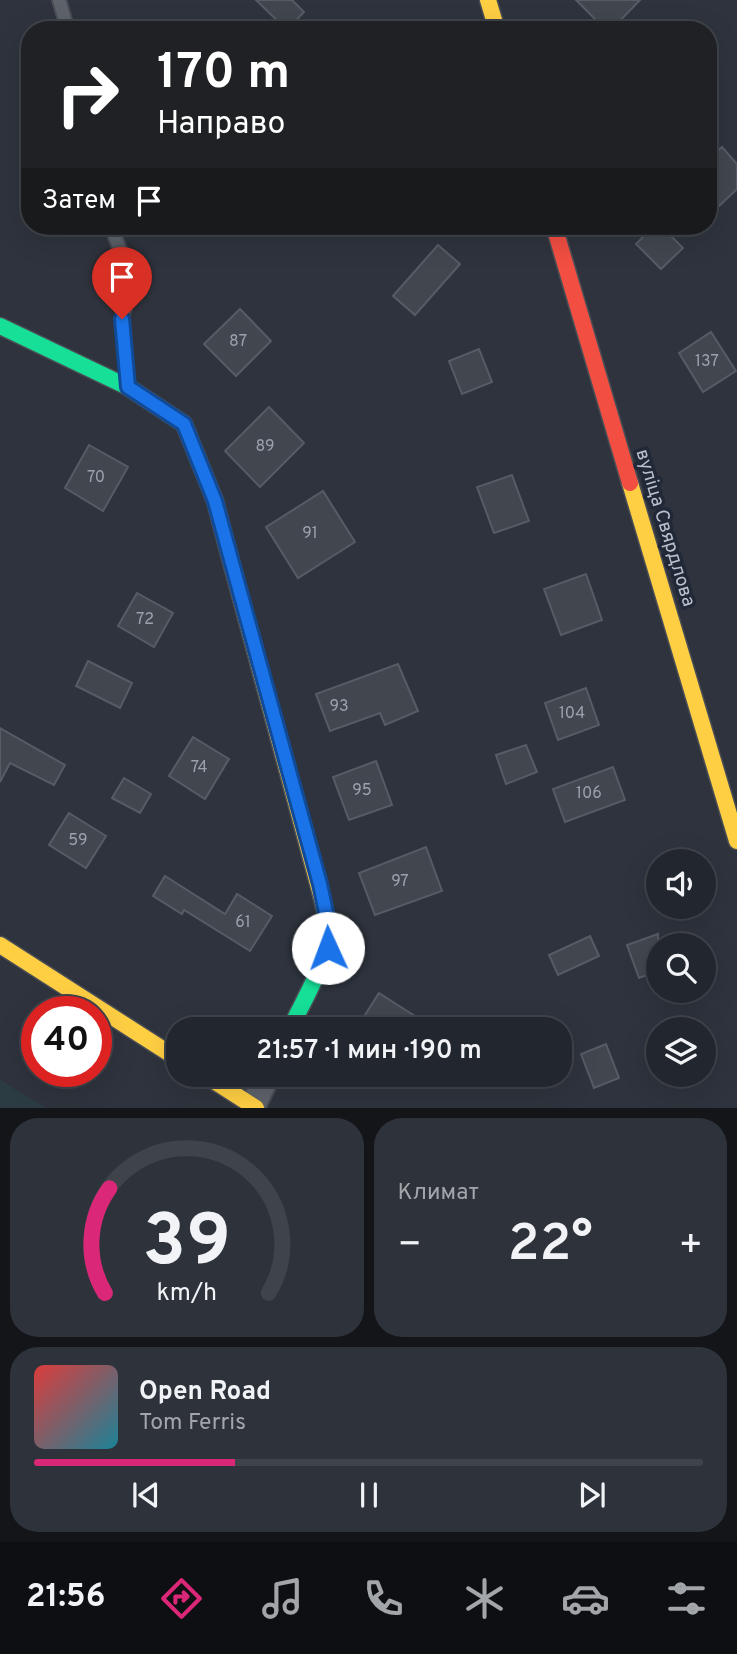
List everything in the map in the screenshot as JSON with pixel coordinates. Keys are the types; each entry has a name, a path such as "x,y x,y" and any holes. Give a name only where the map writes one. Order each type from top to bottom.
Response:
{"street":[{"path":"488,0 494,21"},
{"name":"вуліца Свярдлова","path":"557,235 737,841"},
{"path":"0,327 128,387 184,424 215,501 320,884 328,922 328,948 295,1017"},
{"path":"0,945 166,1051"},
{"path":"223,1087 254,1107 262,1087"}],"lane":[{"path":"59,0 65,21"},
{"path":"114,235 132,282 122,319 128,387"}],"shaded area":[{"path":"0,1080 46,1108 0,1108"}],"building":[{"path":"256,0 292,0 304,12 296,21 278,21"},
{"path":"576,0 640,0 620,21 597,21"},
{"path":"722,147 737,164 737,189 719,206 717,204 717,152"},
{"path":"645,235 670,235 683,248 661,269 636,244"},
{"path":"438,245 460,264 415,315 393,296"},
{"path":"240,309 271,341 236,376 204,344"},
{"path":"711,332 736,371 703,392 679,353"},
{"path":"479,349 492,382 462,394 449,361"},
{"path":"269,407 304,443 260,487 225,451"},
{"path":"89,445 128,467 103,511 65,488"},
{"path":"512,475 529,521 494,533 477,487"},
{"path":"323,491 355,542 298,578 266,527"},
{"path":"586,574 602,620 561,635 544,589"},
{"path":"137,593 173,613 154,647 118,626"},
{"path":"88,661 132,683 120,708 76,686"},
{"path":"398,664 418,711 385,725 380,713 330,731 316,694"},
{"path":"586,688 599,725 558,740 545,703"},
{"path":"0,728 65,765 54,785 10,763 0,782"},
{"path":"193,737 229,759 205,799 169,776"},
{"path":"526,745 537,772 506,784 496,755"},
{"path":"376,761 392,805 349,820 333,777"},
{"path":"613,767 625,800 565,822 553,789"},
{"path":"124,778 151,794 140,813 112,798"},
{"path":"69,813 106,836 86,868 49,845"},
{"path":"426,847 442,891 375,915 359,873"},
{"path":"165,876 225,914 237,894 272,916 250,951 184,910 182,914 153,896"},
{"path":"590,936 599,956 558,975 549,955"},
{"path":"646,938 646,975 639,978 627,945"},
{"path":"379,993 416,1017 364,1017"},
{"path":"606,1044 619,1078 594,1088 581,1054"}],"traffic: fast":[{"path":"0,326 128,387 184,424 215,501 229,554"},
{"path":"296,1017 324,955 327,923 324,906"}],"traffic: slow":[{"path":"488,0 494,21"},
{"path":"630,483 737,841"},
{"path":"229,554 324,906"},
{"path":"0,945 166,1051"},
{"path":"223,1087 256,1108"}],"traffic: jam":[{"path":"557,235 630,483"}],"route":[{"path":"122,319 128,387 184,424 215,501 320,884 328,922 328,948"}]}
